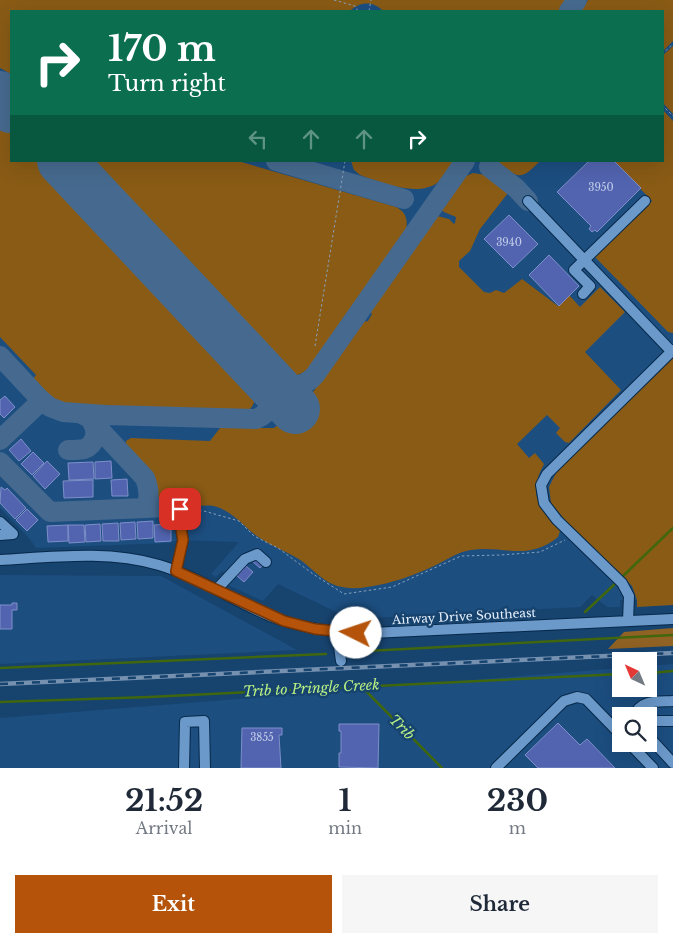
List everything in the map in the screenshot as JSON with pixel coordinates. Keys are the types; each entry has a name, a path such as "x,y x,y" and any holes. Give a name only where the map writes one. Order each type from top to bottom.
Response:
{"street":[{"path":"528,201 672,350 548,474 541,485 544,503 557,520 622,584 629,596 628,621"},
{"path":"583,294 590,286 574,270 645,201"},
{"path":"170,507 180,509 179,516 183,540 176,571"},
{"path":"0,522 13,534 0,535"},
{"path":"217,589 245,559 257,554 266,562"},
{"name":"Airway Drive Southeast","path":"0,560 102,556 139,560 176,571 217,589 252,608 284,621 315,629 337,632 371,633 673,619"},
{"path":"337,632 341,661"},
{"path":"496,768 564,702 577,697 586,699 612,725"},
{"path":"642,707 645,704 673,701"},
{"path":"657,721 673,720"},
{"path":"184,768 185,722 204,722 205,768"},
{"path":"657,745 671,758"},
{"path":"638,752 653,768"}],"path":[{"path":"334,0 355,6 357,10"},
{"path":"664,107 673,116"},
{"path":"315,346 345,162"},
{"path":"180,509 204,511 240,521 254,536 278,548 344,594 392,587 462,556 501,556 540,552 573,535"}],"shaded area":[{"path":"0,0 673,0 673,605 637,607 637,600 620,600 620,607 607,607 592,595 580,607 351,619 278,584 263,601 228,585 232,579 222,571 216,577 211,574 239,542 178,540 171,543 36,548 0,508"},
{"path":"0,0 567,0 560,10 382,10 375,5 362,4 351,10 10,10 10,73 0,68"},
{"path":"588,0 673,0 673,41 664,50 664,10 581,10"},
{"path":"673,46 673,114 664,104 664,54"},
{"path":"664,111 673,121 673,333 668,332 595,257 652,201 615,162 664,162"},
{"path":"0,121 10,132 10,162 39,162 251,388 255,399 250,409 241,411 67,404 53,398 33,379 36,375 0,337"},
{"path":"86,162 241,162 396,207 402,211 406,216 406,230 309,368 296,375 282,370"},
{"path":"351,162 453,162 437,183 420,189 410,189 378,182 360,175 354,170"},
{"path":"496,162 539,162 523,175 514,174"},
{"path":"473,173 486,175 508,193 480,229 470,251 459,261 459,267 484,292 490,293 496,290 504,293 522,279 558,306 569,295 580,307 600,287 625,312 585,352 621,390 569,443 565,442 556,433 560,428 547,415 517,444 529,458 535,453 544,464 538,476 536,494 545,512 561,528 558,537 547,545 526,551 483,549 466,551 403,579 376,586 349,588 337,586 326,581 300,560 259,538 222,509 209,505 183,507 173,503 159,502 154,499 148,477 125,451 126,441 131,438 210,441 220,428 274,428 278,425 313,392 362,322 368,321 372,314 370,311 437,216 449,219 455,223 456,217 441,210 464,177"},
{"path":"673,357 673,605 637,607 637,600 632,586 565,520 551,503 549,487 558,469"},
{"path":"0,575 161,576 297,650 0,664"},
{"path":"673,628 673,646 608,649 624,632"},
{"path":"673,664 673,768 0,768 0,718 612,669 612,698 658,698 658,665"}],"building":[{"path":"588,162 615,162 641,188 597,232 595,230 592,232 589,229 591,226 557,192"},
{"path":"509,215 538,244 513,268 484,239"},
{"path":"549,255 579,286 559,306 529,275"},
{"path":"5,396 15,407 4,418 0,414 0,400"},
{"path":"21,439 31,451 19,461 9,450"},
{"path":"33,452 44,463 32,475 21,464"},
{"path":"47,461 60,474 45,489 33,476"},
{"path":"111,461 112,478 95,479 95,462"},
{"path":"93,462 94,479 69,480 68,463"},
{"path":"127,479 128,496 112,496 111,480"},
{"path":"93,480 93,497 64,498 63,481"},
{"path":"1,487 5,490 7,488 26,508 15,519 0,503"},
{"path":"27,509 38,520 27,531 16,520"},
{"path":"153,521 153,538 138,539 137,522"},
{"path":"135,522 136,539 121,540 120,523"},
{"path":"118,523 119,541 103,541 102,524"},
{"path":"100,524 101,541 86,542 85,525"},
{"path":"171,524 171,541 155,542 154,525"},
{"path":"68,525 68,541 48,542 47,526"},
{"path":"68,525 84,525 85,542 69,543"},
{"path":"255,560 262,566 260,568 253,562"},
{"path":"246,566 253,572 244,582 237,576"},
{"path":"12,603 17,603 17,610 12,610 12,629 0,629 0,605 12,605"},
{"path":"558,723 580,745 587,739 615,768 538,768 525,755"},
{"path":"339,724 379,724 378,768 339,767 341,731 339,731"},
{"path":"242,728 282,728 282,735 279,735 281,768 241,768"}],"waterway":[{"path":"622,577 673,528"},
{"path":"585,612 618,581"},
{"name":"Trib to Pringle Creek","path":"347,652 673,635"},
{"name":"Trib to Pringle Creek","path":"0,668 326,654"},
{"name":"Trib to Pringle Creek","path":"658,672 673,671"},
{"name":"Trib to Pringle Creek","path":"0,702 149,697 612,674"},
{"name":"Trib","path":"362,687 442,768"}],"taxiway":[{"path":"570,10 577,0"},
{"path":"0,82 10,85"},
{"path":"279,162 404,199"},
{"path":"0,356 40,399 50,407 63,412 256,419 266,413 271,405 271,384 295,386 311,380 464,162"},
{"path":"489,167 516,188 528,201"},
{"path":"0,440 37,405 38,399 36,395"},
{"path":"83,415 87,416 145,478 148,494 146,505 143,508"},
{"path":"68,450 84,449 91,444 95,437 95,429 92,422"},
{"path":"0,462 50,512 169,507"}],"runway":[{"path":"0,96 10,107"},
{"path":"63,162 295,409"}],"railway":[{"path":"0,684 673,653"}],"route":[{"path":"180,509 179,516 183,540 176,571 217,589 252,608 284,621 315,629 356,633"}]}
